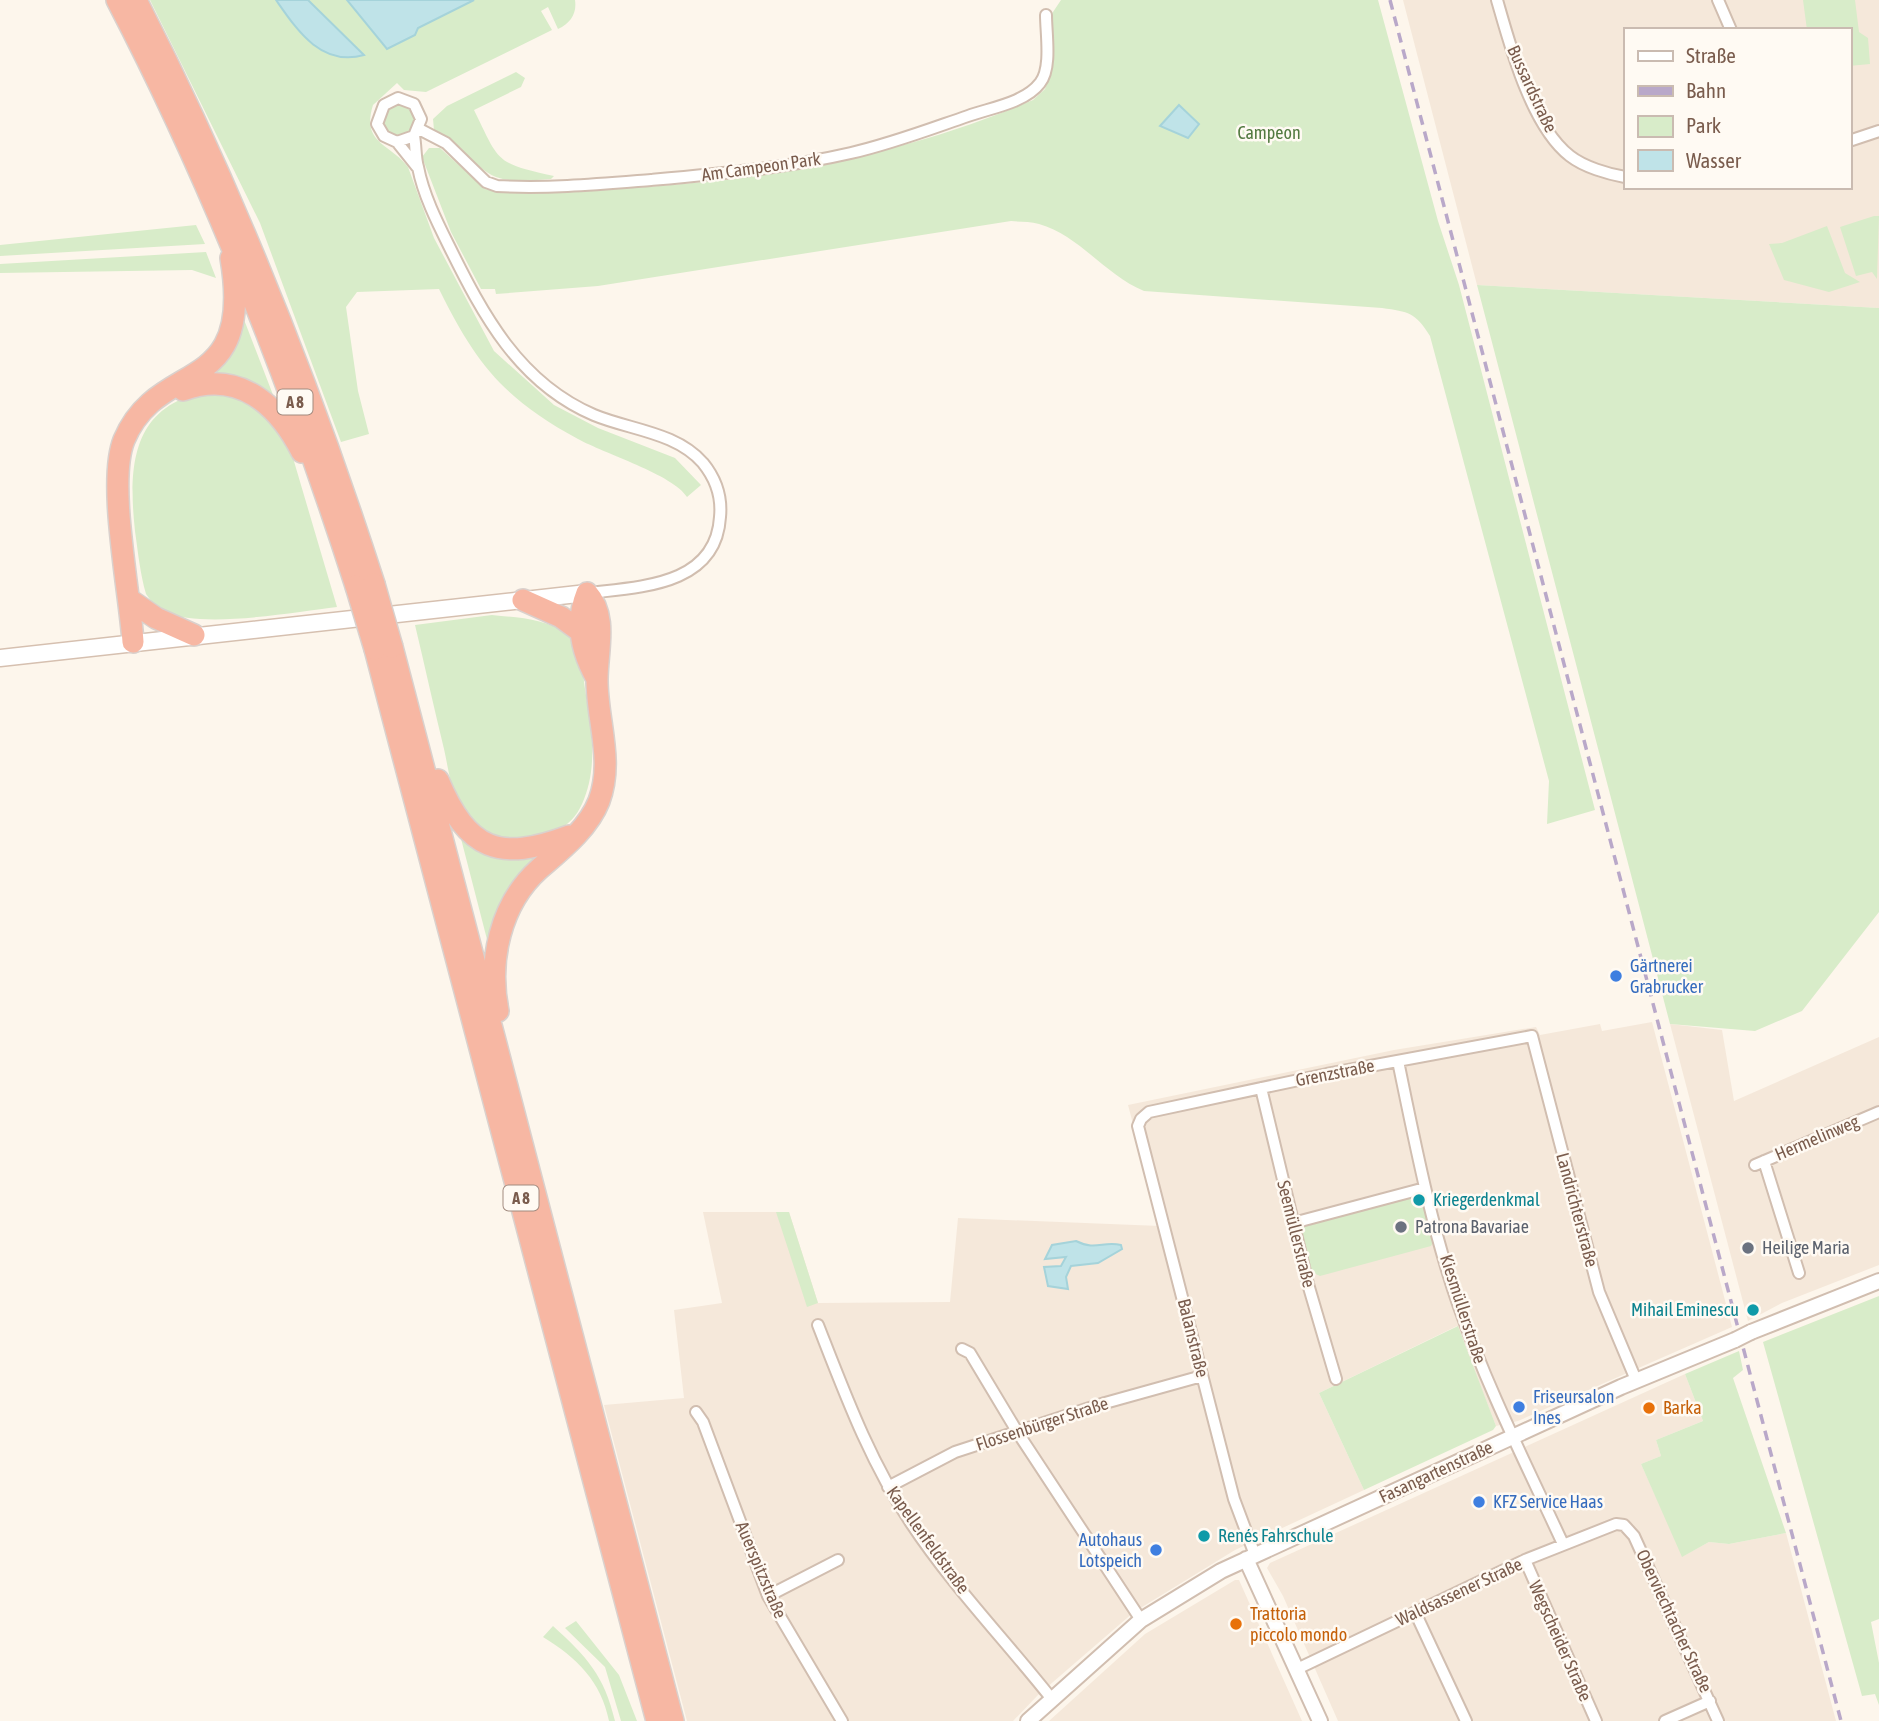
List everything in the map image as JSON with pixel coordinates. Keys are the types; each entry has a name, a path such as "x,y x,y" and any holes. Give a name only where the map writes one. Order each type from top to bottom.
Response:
{"highway":[{"path":"117,0 234,224"},
{"path":"133,642 118,502 119,464 124,441 131,426 152,402 199,373 222,349 234,320 244,264 234,224 136,0"},
{"name":"A 8","path":"244,264 342,542 365,584"},
{"name":"A 8","path":"244,264 332,458 657,1721"},
{"path":"152,402 197,385 226,383 253,395 275,410 305,457 342,542"},
{"path":"587,593 580,615 580,631 589,665 597,679"},
{"path":"499,1058 504,1041 496,1003 495,968 501,931 508,912 525,884 574,835 595,809 604,779 604,747 597,679 600,664 598,612 597,605 587,593"},
{"path":"130,600 156,618 194,635"},
{"path":"523,600 561,617 580,631"},
{"name":"A 8","path":"383,648 410,715 673,1721"},
{"path":"410,715 448,803 474,835 498,848 515,850 542,847 574,835"}],"main road":[{"path":"0,658 587,593"}],"street":[{"name":"Bussardstraße","path":"1497,0 1524,81 1553,138 1571,157 1591,167 1624,177"},
{"path":"1718,0 1730,28"},
{"name":"Am Campeon Park","path":"417,132 446,143 486,182 507,186 605,183 709,175 853,153 1005,103 1032,90 1041,82 1045,70 1046,15"},
{"path":"417,167 417,132 421,120 414,104 398,98 389,100 379,110 377,124 384,136 397,142 417,167 440,227 468,286 510,352 547,386 592,414 685,447 704,464 715,482 720,521 712,548 693,569 663,583 587,593"},
{"path":"1851,140 1879,131"},
{"path":"397,142 417,132"},
{"path":"417,152 425,142 446,143"},
{"name":"Grenzstraße","path":"1141,1119 1149,1112 1261,1088 1532,1036"},
{"name":"Landrichterstraße","path":"1532,1036 1599,1292 1636,1380"},
{"name":"Kiesmüllerstraße","path":"1398,1061 1425,1188 1457,1300 1512,1437 1563,1544"},
{"name":"Seemüllerstraße","path":"1261,1088 1293,1223 1336,1379"},
{"name":"Hermelinweg","path":"1799,1273 1760,1163 1879,1112"},
{"name":"Balanstraße","path":"1141,1119 1138,1126 1250,1557 1320,1721"},
{"path":"1293,1223 1425,1188"},
{"name":"Fasangartenstraße","path":"1028,1721 1142,1620 1250,1557 1636,1380 1879,1281"},
{"name":"Kapellenfeldstraße","path":"818,1325 855,1422 888,1487 939,1560 1051,1698"},
{"path":"962,1349 970,1353 1018,1433 1142,1620"},
{"name":"Flossenbürger Straße","path":"888,1487 955,1452 1105,1403 1202,1376"},
{"name":"Auerspitzstraße","path":"696,1412 703,1422 768,1596 842,1721"},
{"name":"Waldsassener Straße","path":"1297,1668 1525,1560 1607,1526 1624,1525"},
{"name":"Oberviechtacher Straße","path":"1624,1525 1634,1536 1718,1721"},
{"path":"768,1596 838,1560"},
{"name":"Wegscheider Straße","path":"1525,1560 1596,1721"},
{"path":"1415,1612 1466,1721"},
{"path":"1665,1721 1710,1701"}],"shaded area":[{"path":"1403,0 1879,0 1879,308 1477,285"},
{"path":"1652,1022 1732,1327 1518,1421 1496,1426 1457,1326 1319,1393 1364,1490 1235,1550 1134,1612 1038,1695 1013,1721 687,1721 604,1405 684,1398 674,1310 722,1303 703,1212 789,1212 818,1303 950,1302 958,1218 1160,1226 1128,1105 1394,1050 1536,1027 1540,1035 1600,1024 1602,1031"},
{"path":"1670,1024 1722,1030 1734,1101 1879,1037 1879,1265 1782,1303 1748,1321"},
{"path":"1685,1374 1703,1421 1656,1440 1661,1456 1641,1464 1683,1556 1709,1542 1729,1544 1786,1533 1836,1721 1338,1721 1283,1596 1267,1568 1270,1563"},
{"path":"1239,1580 1302,1721 1049,1721 1145,1634"}],"green space":[{"path":"150,0 575,0 574,13 563,27 558,29 548,7 541,11 552,30 426,92 404,90 397,83 373,105 371,128 379,142 408,167 434,238 494,351 554,405 598,428 675,458 701,485 687,497 668,481 589,445 530,409 511,394 480,359 439,289 357,292 346,307 358,391 369,434 341,442 260,223"},
{"name":"Campeon","path":"1061,0 1378,0 1438,221 1459,285 1595,810 1547,824 1549,781 1430,336 1410,314 1382,308 1144,291 1053,229 1036,223 1011,221 598,286 496,294 495,289 481,289 451,232 422,157 429,148 440,148 485,189 503,193 638,188 706,182 839,161 905,145 970,125 1033,100 1045,89 1049,77 1051,15"},
{"path":"1803,0 1855,0 1859,32 1868,38 1870,64 1851,66 1851,28 1807,28"},
{"path":"516,72 525,78 521,87 474,110 489,141 502,158 520,168 554,176 551,179 516,181 496,177 480,167 451,140 434,130 433,119 447,106"},
{"path":"399,103 411,108 416,120 411,132 399,137 387,132 382,120 387,108"},
{"path":"1879,216 1877,279 1872,272 1856,276 1840,227"},
{"path":"196,225 205,244 0,256 0,245"},
{"path":"1827,226 1845,273 1860,282 1829,292 1784,280 1769,244 1782,243"},
{"path":"206,252 216,278 192,270 0,273 0,264"},
{"path":"1477,285 1879,308 1879,912 1802,1011 1755,1031 1670,1024"},
{"path":"243,317 275,400 205,377"},
{"path":"221,390 255,404 288,441 337,607 249,618 202,619 165,612 146,594 138,555 133,504 136,456 143,436 154,419 170,405 192,395"},
{"path":"492,615 532,620 560,629 576,645 581,660 592,747 587,790 572,820 557,831 540,837 503,837 486,831 471,821 459,806 415,625"},
{"path":"458,827 550,853 490,951"},
{"path":"1417,1194 1422,1195 1435,1239 1431,1246 1320,1276 1309,1271 1298,1232 1302,1224"},
{"path":"776,1212 789,1212 818,1303 807,1307"},
{"path":"1879,1296 1879,1619 1871,1622 1879,1663 1879,1705 1875,1694 1862,1696 1763,1342"},
{"path":"1458,1326 1496,1426 1493,1430 1364,1490 1319,1393"},
{"path":"1739,1351 1743,1370 1733,1378 1786,1533 1729,1544 1709,1542 1682,1557 1641,1464 1661,1456 1656,1440 1703,1421 1685,1374"},
{"path":"576,1621 619,1675 637,1721 621,1721 605,1667 565,1628"},
{"path":"553,1626 593,1668 611,1705 615,1721 609,1721 600,1694 586,1672 567,1653 543,1637"}],"water":[{"path":"276,0 308,0 364,55 335,56 323,51 302,34"},
{"path":"347,0 474,0 418,28 415,35 387,49"},
{"path":"1179,105 1199,124 1188,138 1160,126"},
{"path":"1076,1241 1094,1246 1121,1245 1122,1249 1098,1263 1071,1266 1066,1277 1068,1289 1048,1286 1044,1267 1061,1266 1066,1257 1045,1259 1052,1245"}],"railway":[{"path":"1390,0 1841,1721"}],"place":[{"name":"Gärtnerei Grabrucker","path":"1616,976"},
{"name":"Kriegerdenkmal","path":"1419,1200"},
{"name":"Patrona Bavariae","path":"1401,1227"},
{"name":"Heilige Maria","path":"1748,1248"},
{"name":"Mihail Eminescu","path":"1753,1310"},
{"name":"Friseursalon Ines","path":"1519,1407"},
{"name":"Barka","path":"1649,1408"},
{"name":"KFZ Service Haas","path":"1479,1502"},
{"name":"Renés Fahrschule","path":"1204,1536"},
{"name":"Autohaus Lotspeich","path":"1156,1550"},
{"name":"Trattoria piccolo mondo","path":"1236,1624"}]}
